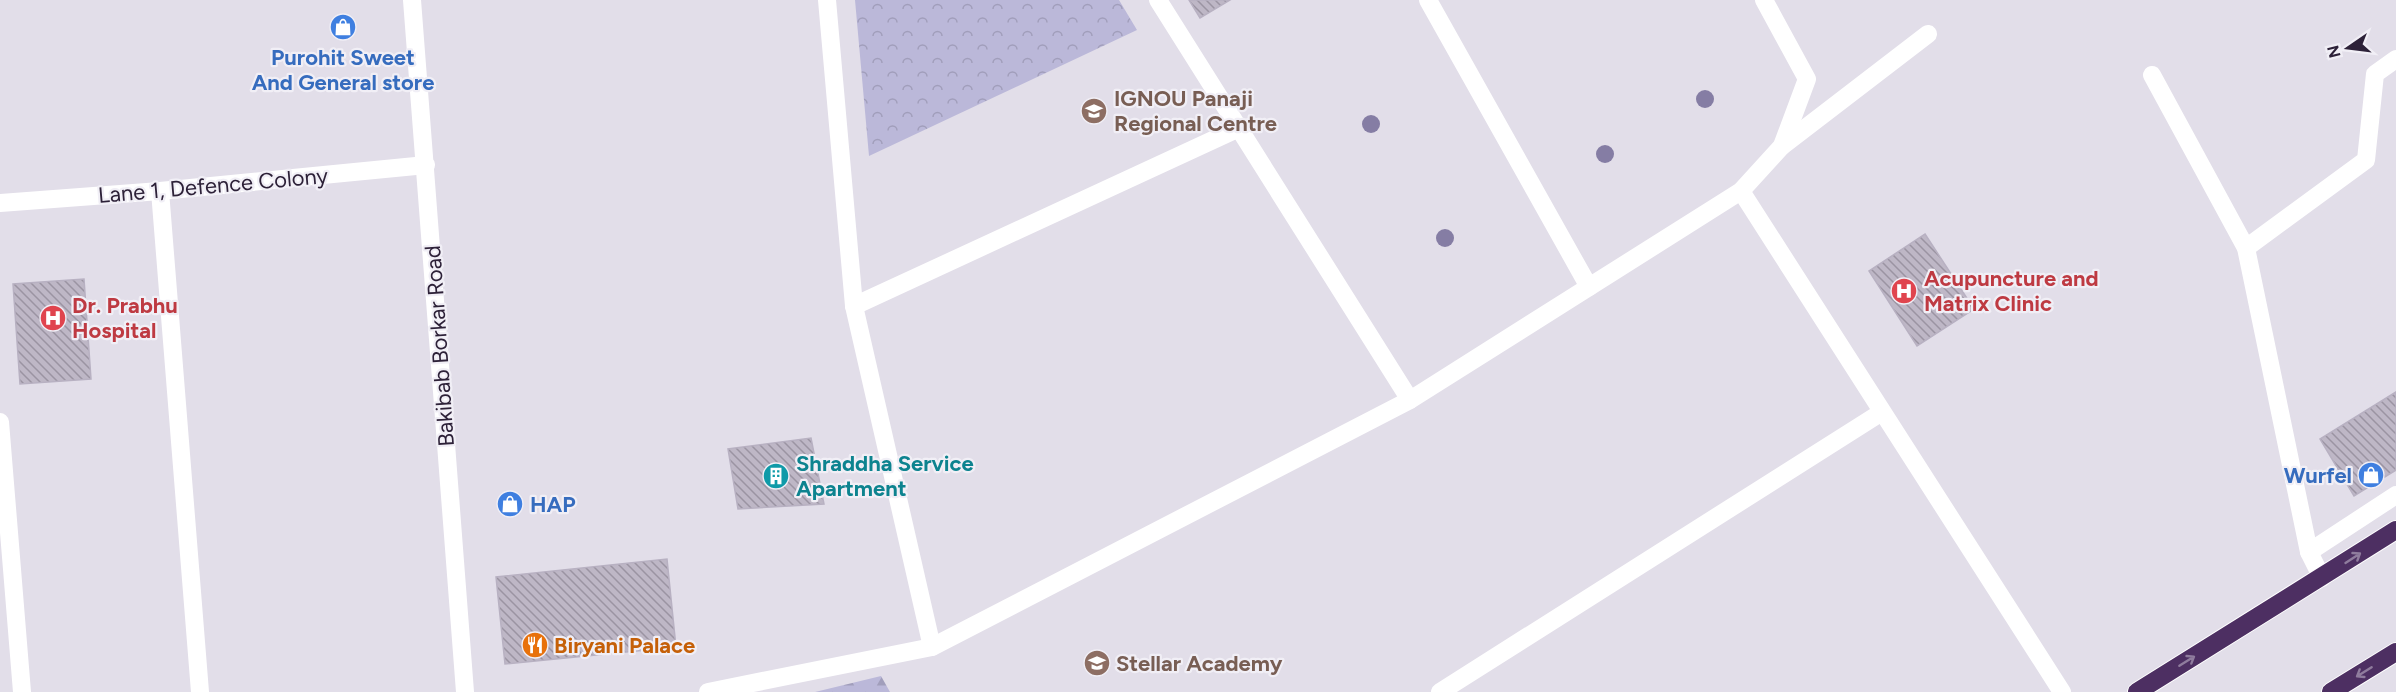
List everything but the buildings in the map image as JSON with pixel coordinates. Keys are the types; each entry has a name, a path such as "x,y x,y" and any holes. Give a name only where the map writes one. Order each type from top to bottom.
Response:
{"highway":[{"path":"2138,692 2396,530"},
{"path":"2331,692 2396,652"}],"street":[{"name":"Bakibab Borkar Road","path":"412,0 465,692"},
{"path":"827,0 854,306 932,646"},
{"path":"1158,0 1410,400"},
{"path":"1428,0 1589,287"},
{"path":"1764,0 1807,79 1782,146"},
{"path":"708,692 932,646 1410,400 1741,191 1782,146 1928,34"},
{"path":"2246,248 2366,160 2375,74 2396,59"},
{"path":"2152,75 2246,248 2310,552 2322,578"},
{"path":"854,306 1239,128"},
{"name":"Lane 1, Defence Colony","path":"0,203 160,191 426,165"},
{"path":"160,191 200,692"},
{"path":"1741,191 2062,692"},
{"path":"1440,692 1882,412"},
{"path":"0,422 22,692"},
{"path":"2310,552 2396,495"}],"green space":[{"path":"855,0 1119,0 1137,30 869,156"},
{"path":"881,676 890,692 815,692"}],"place":[{"name":"Purohit Sweet And General store","path":"343,27"},
{"name":"IGNOU Panaji Regional Centre","path":"1094,111"},
{"name":"Acupuncture and Matrix Clinic","path":"1904,291"},
{"name":"Dr. Prabhu Hospital","path":"53,318"},
{"name":"Wurfel","path":"2371,475"},
{"name":"Shraddha Service Apartment","path":"776,476"},
{"name":"HAP","path":"510,504"},
{"name":"Biryani Palace","path":"535,645"},
{"name":"Stellar Academy","path":"1097,663"}]}
